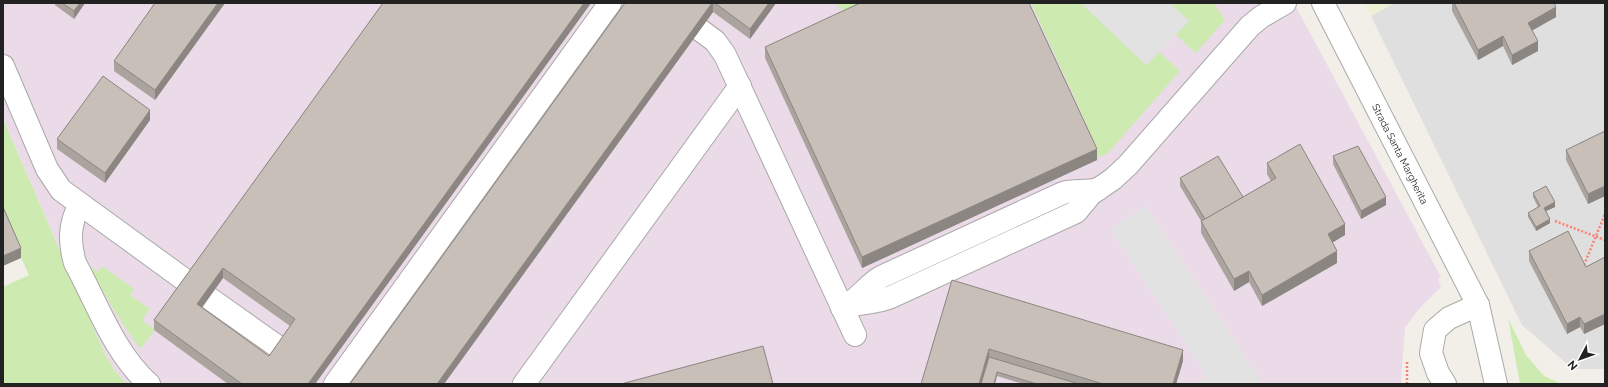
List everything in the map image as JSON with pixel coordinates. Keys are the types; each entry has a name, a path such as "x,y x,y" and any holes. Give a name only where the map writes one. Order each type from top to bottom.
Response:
{"street":[{"path":"328,382 610,3"},
{"path":"842,308 854,304 879,302 1065,218 1080,209 1091,194 1128,165 1250,26 1261,17 1285,3"},
{"name":"Strada Santa Margherita","path":"1323,3 1478,305 1496,384"},
{"path":"700,30 715,41 722,50 740,86 854,335"},
{"path":"3,66 51,176 61,190 189,282"},
{"path":"524,384 740,86"},
{"path":"80,204 72,221 70,235 71,249 75,263 118,345 131,364 149,384"},
{"path":"209,298 281,349"},
{"path":"1445,384 1438,373 1431,353 1435,330 1449,318 1478,305"}],"path":[{"path":"1584,265 1605,214"},
{"path":"1555,221 1605,240"},
{"path":"1407,356 1407,384"}],"shaded area":[{"path":"3,3 1294,3 1441,277 1438,279 1441,287 1418,310 1405,328 1401,379 1402,384 126,384 115,371 104,352 3,118"},
{"path":"1081,3 1170,3 1189,21 1146,65"},
{"path":"1394,3 1605,3 1605,369 1573,369 1522,325 1371,16"},
{"path":"1146,206 1263,384 1196,384 1207,376 1110,229"}],"green space":[{"path":"834,3 872,3 848,14"},
{"path":"1031,3 1081,3 1146,65 1159,52 1180,71 1108,153 1096,159 1082,128 1087,125"},
{"path":"1170,3 1214,3 1225,20 1196,53 1176,35 1189,21"},
{"path":"1364,3 1394,3 1371,16"},
{"path":"3,121 104,352 115,371 126,384 3,384 3,287 29,275 3,217"},
{"path":"88,265 98,272 102,266 134,289 130,295 150,309 142,320 155,330 140,349 115,312"},
{"path":"1508,318 1526,355 1544,376 1562,384 1520,384"}],"building":[{"path":"62,3 80,3 74,11"},
{"path":"155,3 218,3 155,90 114,61"},
{"path":"383,3 584,3 308,384 242,384 154,320","holes":["223,268 295,319 269,356 197,304"]},
{"path":"625,3 712,3 437,384 350,384"},
{"path":"715,3 769,3 750,29"},
{"path":"860,3 1029,3 1097,149 862,257 765,47"},
{"path":"1454,3 1554,3 1556,7 1528,23 1538,41 1512,55 1503,36 1478,50"},
{"path":"103,76 150,110 105,173 57,139"},
{"path":"1605,131 1605,186 1588,194 1566,150"},
{"path":"1300,144 1345,224 1328,234 1337,251 1262,295 1249,271 1234,279 1201,221 1276,178 1267,163"},
{"path":"1358,146 1386,197 1361,211 1333,156"},
{"path":"1218,156 1243,197 1205,219 1180,178"},
{"path":"1546,186 1555,202 1544,208 1550,219 1536,227 1528,213 1540,206 1533,193"},
{"path":"3,207 21,248 3,256"},
{"path":"1568,231 1586,267 1605,257 1605,314 1584,324 1580,317 1567,324 1529,251"},
{"path":"952,280 1183,350 1173,384 1103,384 989,349 979,384 921,384"},
{"path":"763,346 773,384 621,384"},
{"path":"989,357 1079,384 1037,384 997,372 994,384 981,384"}]}
